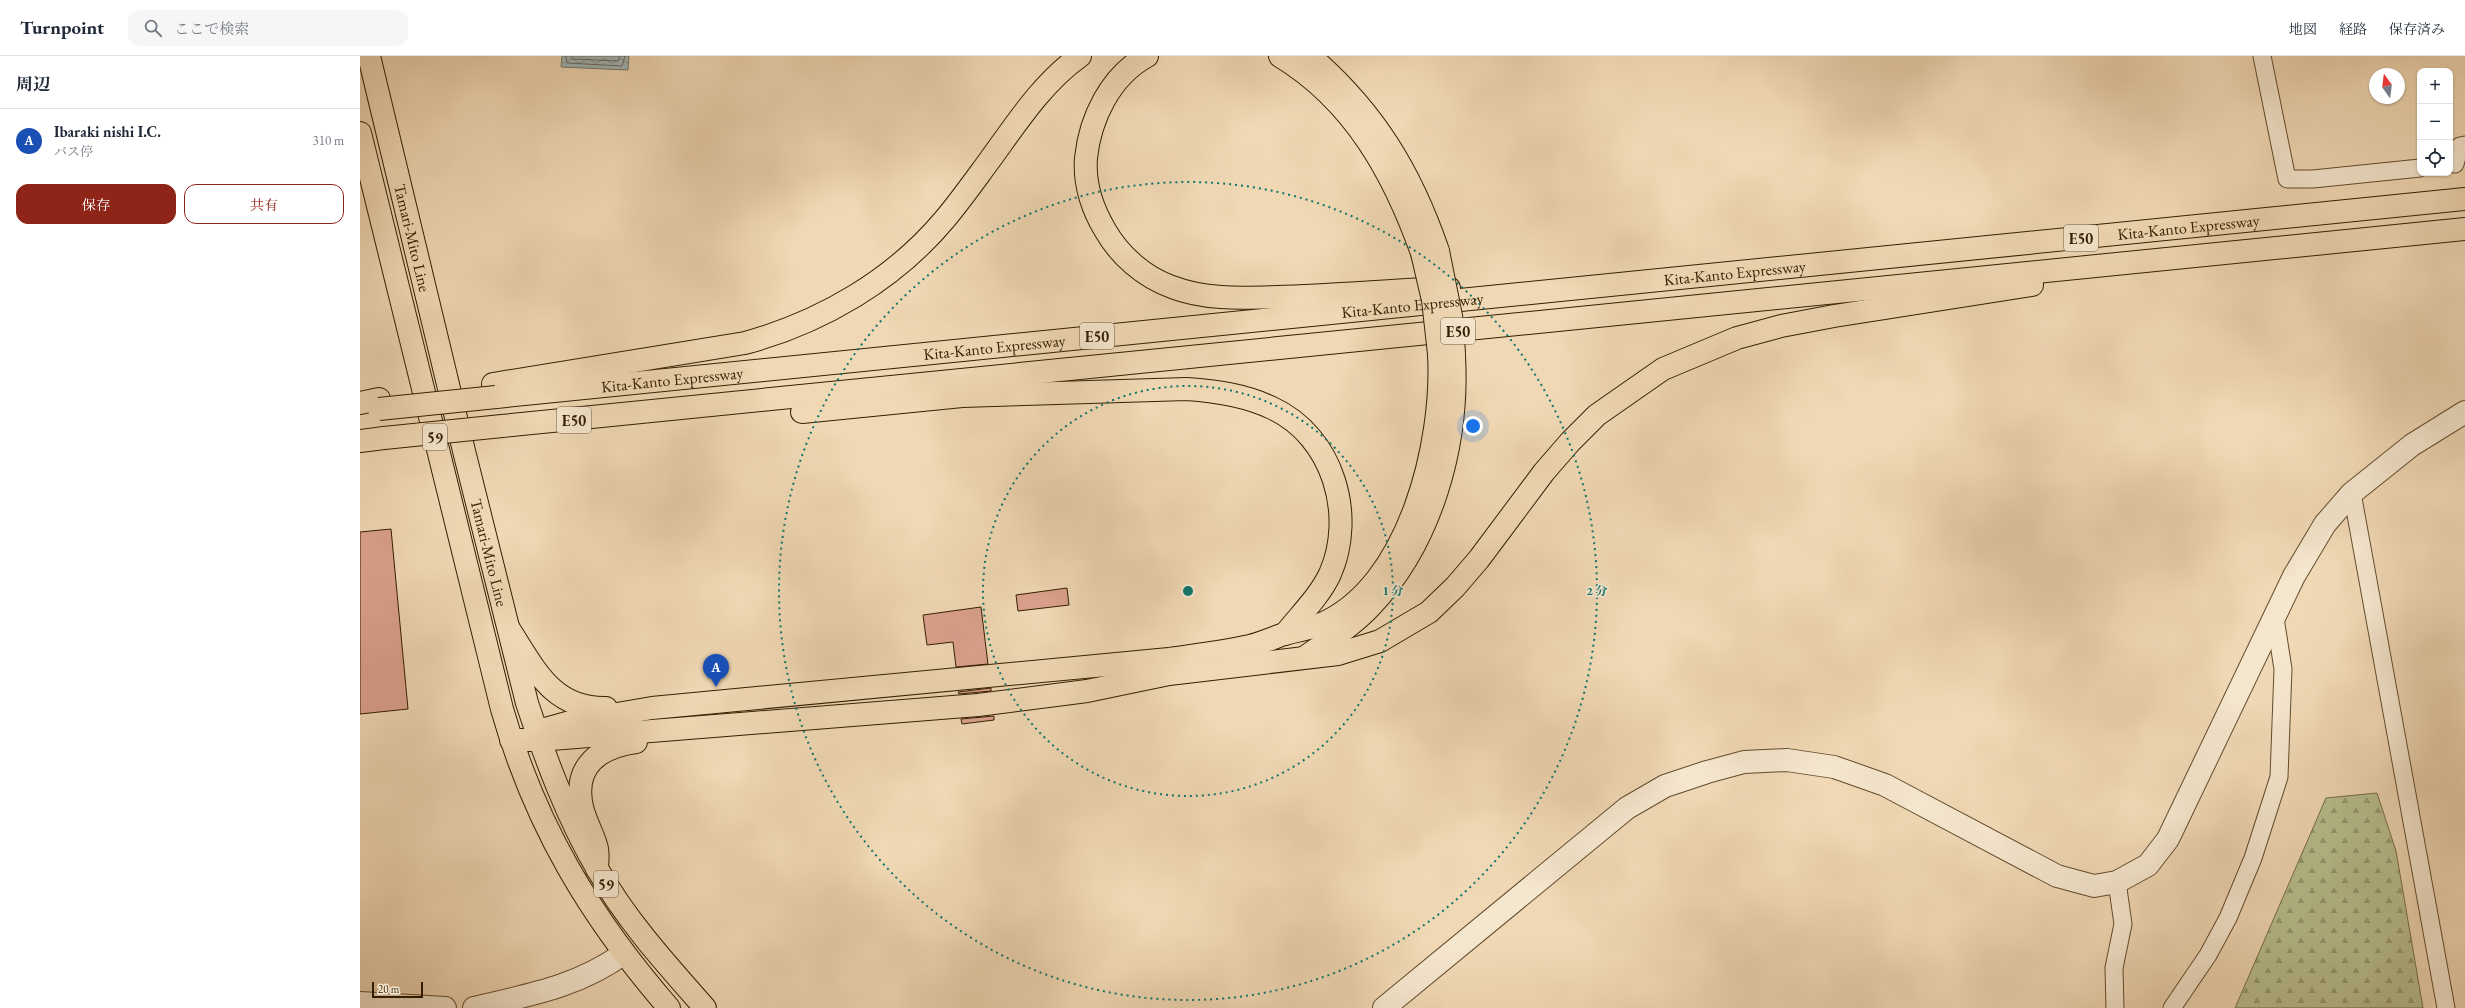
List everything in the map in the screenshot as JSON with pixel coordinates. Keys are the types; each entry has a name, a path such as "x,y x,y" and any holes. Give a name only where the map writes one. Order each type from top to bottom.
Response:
{"main road":[{"name":"Tamari-Mito Line","path":"369,56 463,448 538,736 558,789 598,869 642,934 705,1008"},
{"path":"370,405 494,391 745,343 782,333 852,298 883,277 914,251 944,219 1033,102 1056,76 1080,56"},
{"path":"1147,56 1125,73 1108,93 1094,119 1088,142 1085,170 1089,195 1098,218 1111,240 1129,261 1149,276 1173,287 1205,295 1238,298 1311,296 1698,277"},
{"path":"1280,56 1318,82 1363,133 1430,252"},
{"path":"1304,657 1352,623 1370,607 1404,564 1419,537 1430,509 1447,449 1456,383 1446,354 1433,300 1430,252 1415,190 1378,128 1355,98 1310,56"},
{"name":"Tamari-Mito Line","path":"360,133 511,740 532,797 551,838 583,896 623,954 669,1008"},
{"name":"Kita-Kanto Expressway","path":"494,391 1698,277 2465,199"},
{"name":"Kita-Kanto Expressway","path":"360,441 2465,229"},
{"path":"511,740 538,736 700,727 978,705 1087,690 1169,674 1250,666 1304,657 1338,654 1380,641 1405,628 1429,612 1460,582 1544,472 1597,415 1657,373 1697,353 1737,338 1834,316 2270,248"},
{"path":"538,736 570,722 652,708 1169,659 1251,646 1285,634 1320,625 1358,600 1377,578 1394,553 1407,528 1433,440 1440,382 1446,354"},
{"path":"646,412 733,418 962,396 1116,390 1187,389 1220,392 1248,399 1273,408 1293,421 1311,438 1325,458 1334,479 1339,502 1341,526 1337,553 1330,574 1318,594 1285,634"},
{"path":"509,629 544,681 553,691 568,701 592,708 652,708"},
{"path":"598,869 597,846 582,807 580,783 585,769 598,755 620,744 656,739 700,727"}],"street":[{"path":"2262,56 2287,179 2312,179 2417,168"},
{"path":"2457,164 2460,146 2465,145"},
{"path":"1384,1008 1627,808 1665,786 1744,762 1787,760 1834,767 1885,786 2057,876 2094,886 2117,882 2148,865 2168,839 2294,576 2325,524 2352,493 2412,445 2465,412"},
{"path":"2352,493 2446,1008"},
{"path":"2172,1008 2208,955 2228,918 2253,858 2279,777 2283,669 2275,618"},
{"path":"2115,1008 2114,968 2123,924 2117,882"},
{"path":"474,1008 575,982 591,975 623,954"},
{"path":"360,1003 445,1008"}],"green space":[{"path":"2377,793 2396,851 2423,1008 2235,1008 2326,798"}],"water":[{"path":"562,56 629,56 628,70 561,67"}],"building":[{"path":"391,529 408,709 360,714 360,532"},
{"path":"1067,588 1069,605 1018,611 1016,595"},
{"path":"981,607 988,664 956,667 953,642 927,645 923,615"},
{"path":"991,688 991,691 959,694 958,692"},
{"path":"994,716 994,720 962,724 961,719"}],"place":[{"name":"Ibaraki nishi I.C.","path":"716,687"}]}
